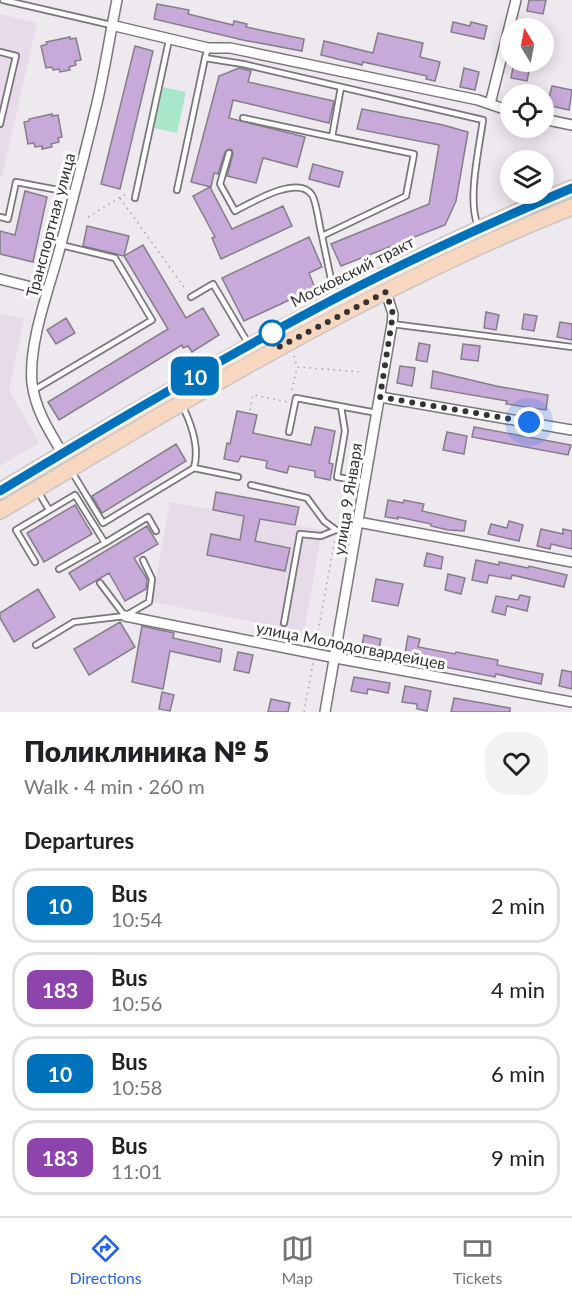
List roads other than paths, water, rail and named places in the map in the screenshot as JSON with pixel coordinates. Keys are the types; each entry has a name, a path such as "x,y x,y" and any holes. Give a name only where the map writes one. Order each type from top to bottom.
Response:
{"main road":[{"name":"Московский тракт","path":"0,491 250,345 337,298 479,228 572,188"},
{"name":"Московский тракт","path":"0,511 258,358 486,243 572,207"}],"street":[{"name":"Транспортная улица","path":"63,454 40,412 32,378 34,351 47,291 97,104 117,0"},
{"path":"490,104 516,0"},
{"path":"111,25 169,40 206,53 230,48 500,108"},
{"path":"554,121 572,125"},
{"path":"0,279 47,291"},
{"name":"улица 9 Января","path":"326,712 392,324 393,314 386,292"},
{"path":"380,397 572,430"},
{"path":"357,527 572,562"},
{"name":"улица Молодогвардейцев","path":"125,616 572,702"}],"lane":[{"path":"3,0 111,25"},
{"path":"135,198 169,40"},
{"path":"0,52 16,56 0,124"},
{"path":"177,190 206,53 243,64 483,120 473,202 474,217 479,228"},
{"path":"332,137 341,87"},
{"path":"243,118 414,154 406,195 322,236"},
{"path":"229,153 220,184 235,211 289,186 312,194 337,298"},
{"path":"0,217 8,219 16,182 74,193"},
{"path":"34,390 152,320 115,258 61,245"},
{"path":"191,297 213,284 250,345"},
{"path":"392,324 572,347"},
{"path":"289,432 296,398 377,413"},
{"path":"180,403 189,420 196,446 197,455 194,468"},
{"path":"341,407 345,431 337,477 365,482"},
{"path":"70,469 103,523 194,468 238,477"},
{"path":"252,485 307,498 324,521 336,530"},
{"path":"36,489 50,510"},
{"path":"35,562 16,530 75,495 105,543"},
{"path":"59,569 148,516 156,531"},
{"path":"284,623 300,534 321,536 336,530 357,527"},
{"path":"36,645 74,622 125,616 149,602 152,579 143,560"},
{"path":"100,583 125,616"}]}
